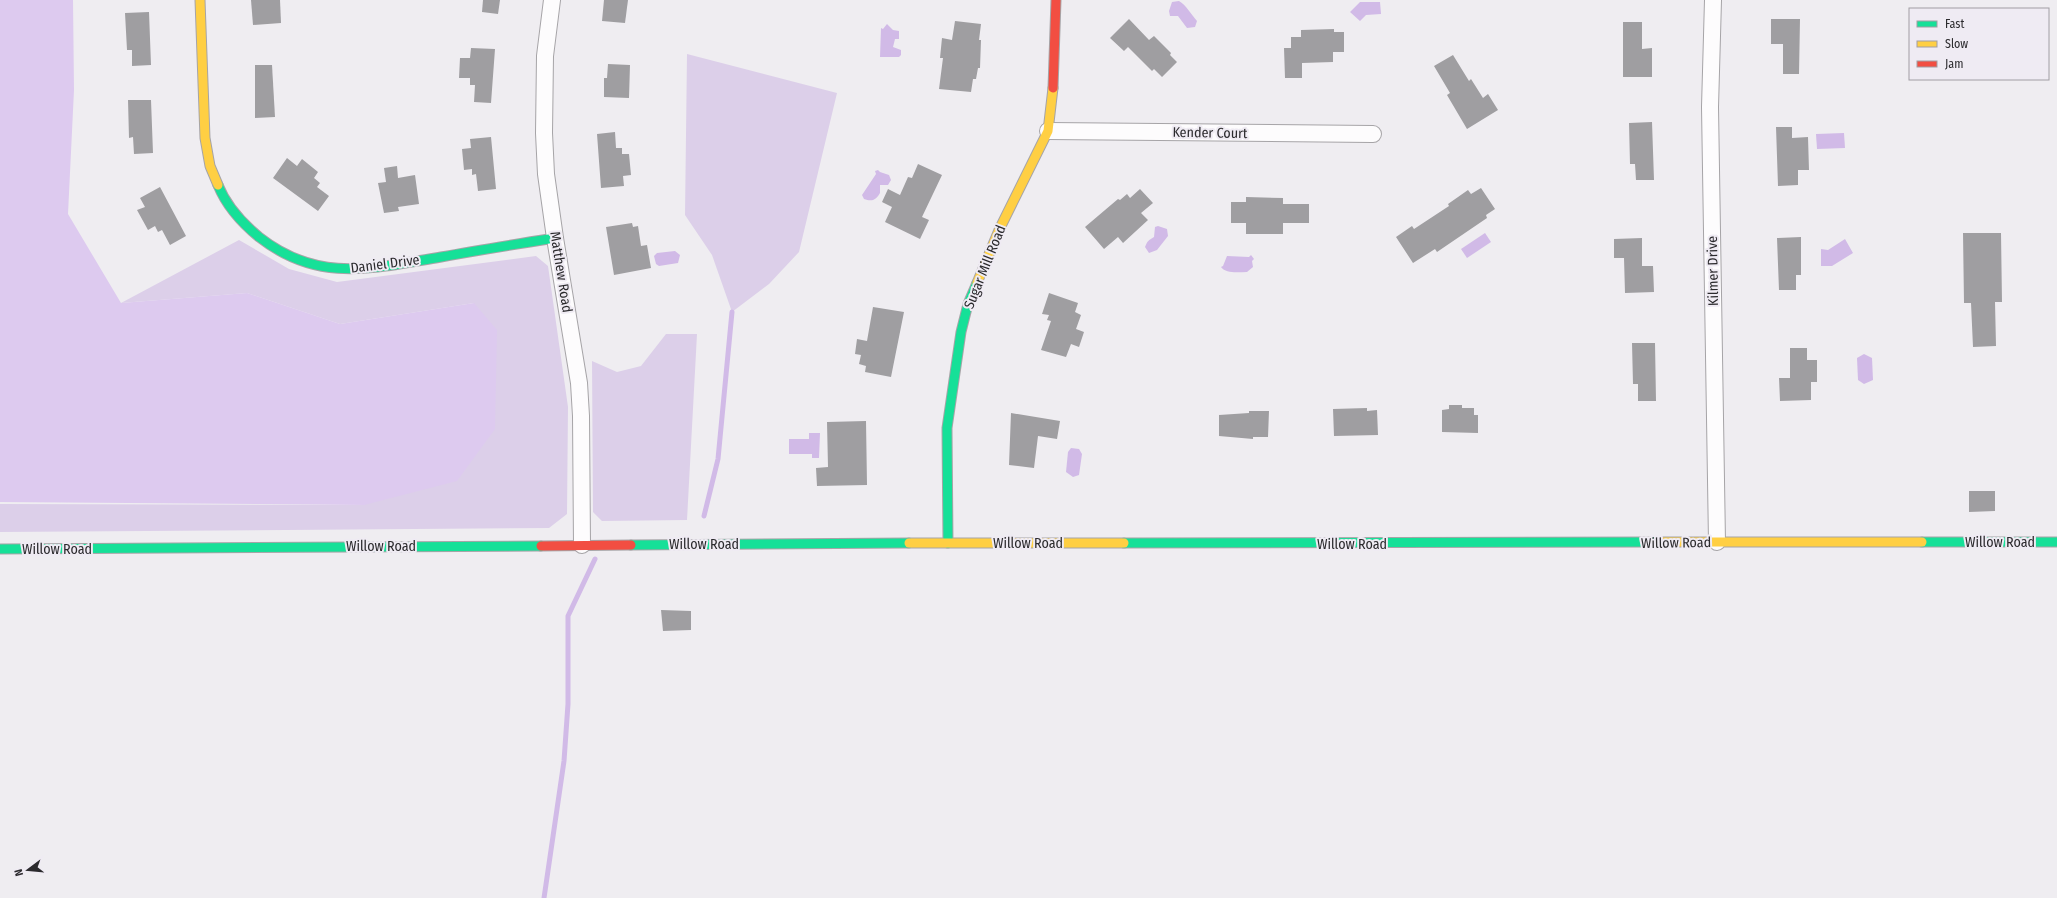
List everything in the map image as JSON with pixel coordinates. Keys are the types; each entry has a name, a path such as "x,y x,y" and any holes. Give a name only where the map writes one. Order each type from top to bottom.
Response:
{"street":[{"name":"Daniel Drive","path":"200,0 204,126 206,147 212,172 224,197 238,216 255,234 273,248 318,266 338,269 366,269 555,238"},
{"name":"Matthew Road","path":"552,0 545,56 544,133 546,174 579,383 581,416 582,545"},
{"name":"Sugar Mill Road","path":"948,543 947,428 961,332 968,304 999,230 1035,160 1048,131 1054,82 1056,0"},
{"name":"Kilmer Drive","path":"1714,0 1710,107 1717,542"},
{"name":"Kender Court","path":"1048,131 1373,134"},
{"name":"Willow Road","path":"0,549 948,543 2057,542"}],"shaded area":[{"path":"0,0 73,0 74,90 68,214 121,303 247,293 340,324 474,303 497,330 495,429 457,481 364,505 0,502"},
{"path":"1179,1 1197,21 1195,27 1187,28 1178,16 1170,16 1169,11 1172,2"},
{"path":"1360,2 1380,2 1381,14 1366,15 1360,21 1350,12"},
{"path":"887,24 893,30 899,31 899,39 895,39 893,47 901,50 901,55 899,57 880,57 881,28 883,29"},
{"path":"687,54 837,93 799,252 769,284 732,312 712,255 685,215"},
{"path":"1844,133 1845,148 1817,149 1816,134"},
{"path":"878,170 889,175 891,180 888,185 880,185 880,193 875,199 864,199 862,195 876,174 875,171"},
{"path":"1158,226 1167,229 1168,236 1157,250 1149,253 1145,247 1148,241 1154,237 1155,227"},
{"path":"1485,233 1491,242 1467,258 1461,249"},
{"path":"1845,239 1853,253 1832,266 1821,266 1821,249 1828,250"},
{"path":"239,240 289,269 337,282 536,256 548,266 568,407 567,514 549,528 0,532 0,504 364,505 474,303 340,324 247,293 121,303"},
{"path":"675,251 680,255 678,263 659,266 656,264 654,256 657,253"},
{"path":"1251,255 1254,259 1252,261 1253,267 1247,272 1229,272 1221,267 1223,266 1227,256 1249,257"},
{"path":"666,334 697,334 687,520 602,521 593,512 592,361 617,372 641,366"},
{"path":"1864,354 1872,358 1873,380 1864,384 1858,380 1857,358"},
{"path":"809,433 820,433 819,458 812,458 812,454 789,454 789,439 809,439"},
{"path":"1071,448 1079,449 1082,454 1079,475 1073,477 1066,472 1068,452"}],"building":[{"path":"251,0 280,0 281,23 253,25"},
{"path":"483,0 500,0 498,14 482,12"},
{"path":"604,0 628,0 625,23 602,21"},
{"path":"149,12 151,65 132,66 132,50 127,50 125,13"},
{"path":"1129,19 1149,40 1154,36 1171,53 1170,55 1177,62 1162,77 1154,69 1152,71 1128,47 1124,51 1110,38"},
{"path":"1771,19 1800,19 1799,74 1783,74 1783,44 1771,44"},
{"path":"955,21 981,24 979,40 981,40 980,68 978,68 976,79 973,79 971,92 939,89 943,58 940,58 942,38 952,40"},
{"path":"1623,22 1642,22 1642,49 1652,48 1652,77 1623,77"},
{"path":"1334,29 1334,32 1344,32 1344,52 1333,52 1333,62 1302,63 1302,78 1285,78 1284,48 1291,48 1291,37 1301,37 1301,30"},
{"path":"471,48 495,49 491,103 474,102 475,85 470,85 470,78 459,78 460,58 470,58"},
{"path":"1453,55 1469,81 1471,79 1483,98 1488,94 1498,110 1467,129 1447,95 1450,93 1434,66"},
{"path":"608,64 630,65 629,98 604,97 604,78 607,78"},
{"path":"255,65 272,65 275,117 255,118"},
{"path":"128,100 151,100 153,153 134,154 133,137 129,138"},
{"path":"1652,122 1654,180 1636,180 1635,164 1630,164 1629,123"},
{"path":"1776,127 1792,127 1792,138 1808,137 1809,170 1798,170 1798,185 1778,186"},
{"path":"615,132 616,148 622,148 622,154 629,154 631,175 623,176 624,186 601,188 597,134"},
{"path":"491,137 496,189 478,191 476,174 472,175 472,169 464,170 462,149 471,148 470,139"},
{"path":"287,158 297,166 302,159 318,172 314,178 320,183 317,187 329,196 318,211 273,178"},
{"path":"918,164 942,175 922,217 929,220 920,239 885,222 892,207 882,202 888,189 900,195 908,177 912,178"},
{"path":"397,166 398,178 415,175 419,204 398,207 399,211 384,213 378,183 386,182 384,168"},
{"path":"160,187 186,236 170,245 162,230 158,232 155,226 148,230 137,210 145,207 140,198"},
{"path":"1481,188 1495,209 1486,215 1487,218 1437,252 1435,249 1413,263 1396,237 1412,226 1414,229 1449,206 1448,204 1468,190 1471,194"},
{"path":"1140,189 1153,203 1141,213 1148,220 1123,243 1118,237 1104,249 1085,227 1118,199 1120,200 1127,194 1130,198"},
{"path":"1246,197 1283,198 1283,204 1309,204 1309,223 1283,223 1283,234 1246,234 1246,223 1231,223 1231,202 1246,202"},
{"path":"632,223 633,227 638,226 641,246 647,245 651,268 614,275 606,227"},
{"path":"1963,233 2001,233 2002,302 1995,302 1996,346 1973,347 1971,303 1964,303"},
{"path":"1801,237 1801,275 1796,275 1796,290 1779,290 1777,238"},
{"path":"1642,238 1642,266 1653,266 1654,292 1625,293 1624,258 1614,258 1614,239"},
{"path":"1049,293 1078,303 1075,312 1081,315 1076,329 1084,332 1079,347 1071,344 1066,357 1041,350 1051,321 1047,320 1049,315 1042,314"},
{"path":"873,307 904,312 891,377 865,372 866,366 859,364 861,355 855,354 857,339 867,341"},
{"path":"1632,343 1655,343 1656,401 1638,401 1638,384 1633,384"},
{"path":"1790,348 1807,348 1807,360 1817,360 1817,382 1811,382 1811,400 1780,401 1779,378 1790,378"},
{"path":"1449,405 1462,405 1462,408 1474,408 1474,415 1478,415 1478,433 1442,432 1442,410 1449,409"},
{"path":"1367,408 1367,411 1377,410 1378,435 1334,436 1333,409"},
{"path":"1249,411 1269,411 1268,437 1253,437 1253,439 1219,436 1219,415 1249,413"},
{"path":"1011,413 1060,421 1057,439 1038,436 1034,468 1009,465"},
{"path":"866,421 867,485 817,486 816,468 828,467 827,422"},
{"path":"1969,491 1995,491 1995,511 1969,512"},
{"path":"661,610 691,611 691,630 663,631"}],"waterway":[{"path":"704,516 718,459 732,312"},
{"path":"544,898 564,761 568,704 568,616 595,559"}],"traffic: fast":[{"path":"218,185 225,200 235,213 259,237 281,252 303,262 325,267 347,269 369,268 555,238"},
{"path":"948,543 947,428 961,332 968,304 977,283"},
{"path":"1124,543 1657,542"},
{"path":"1922,542 2057,542"},
{"path":"631,545 909,543"},
{"path":"0,549 541,546"}],"traffic: slow":[{"path":"200,0 205,138 210,166 218,185"},
{"path":"977,283 999,230 1048,131 1053,88"},
{"path":"1657,542 1922,542"},
{"path":"909,543 1124,543"}],"traffic: jam":[{"path":"1053,88 1056,0"},
{"path":"541,546 631,545"}]}
